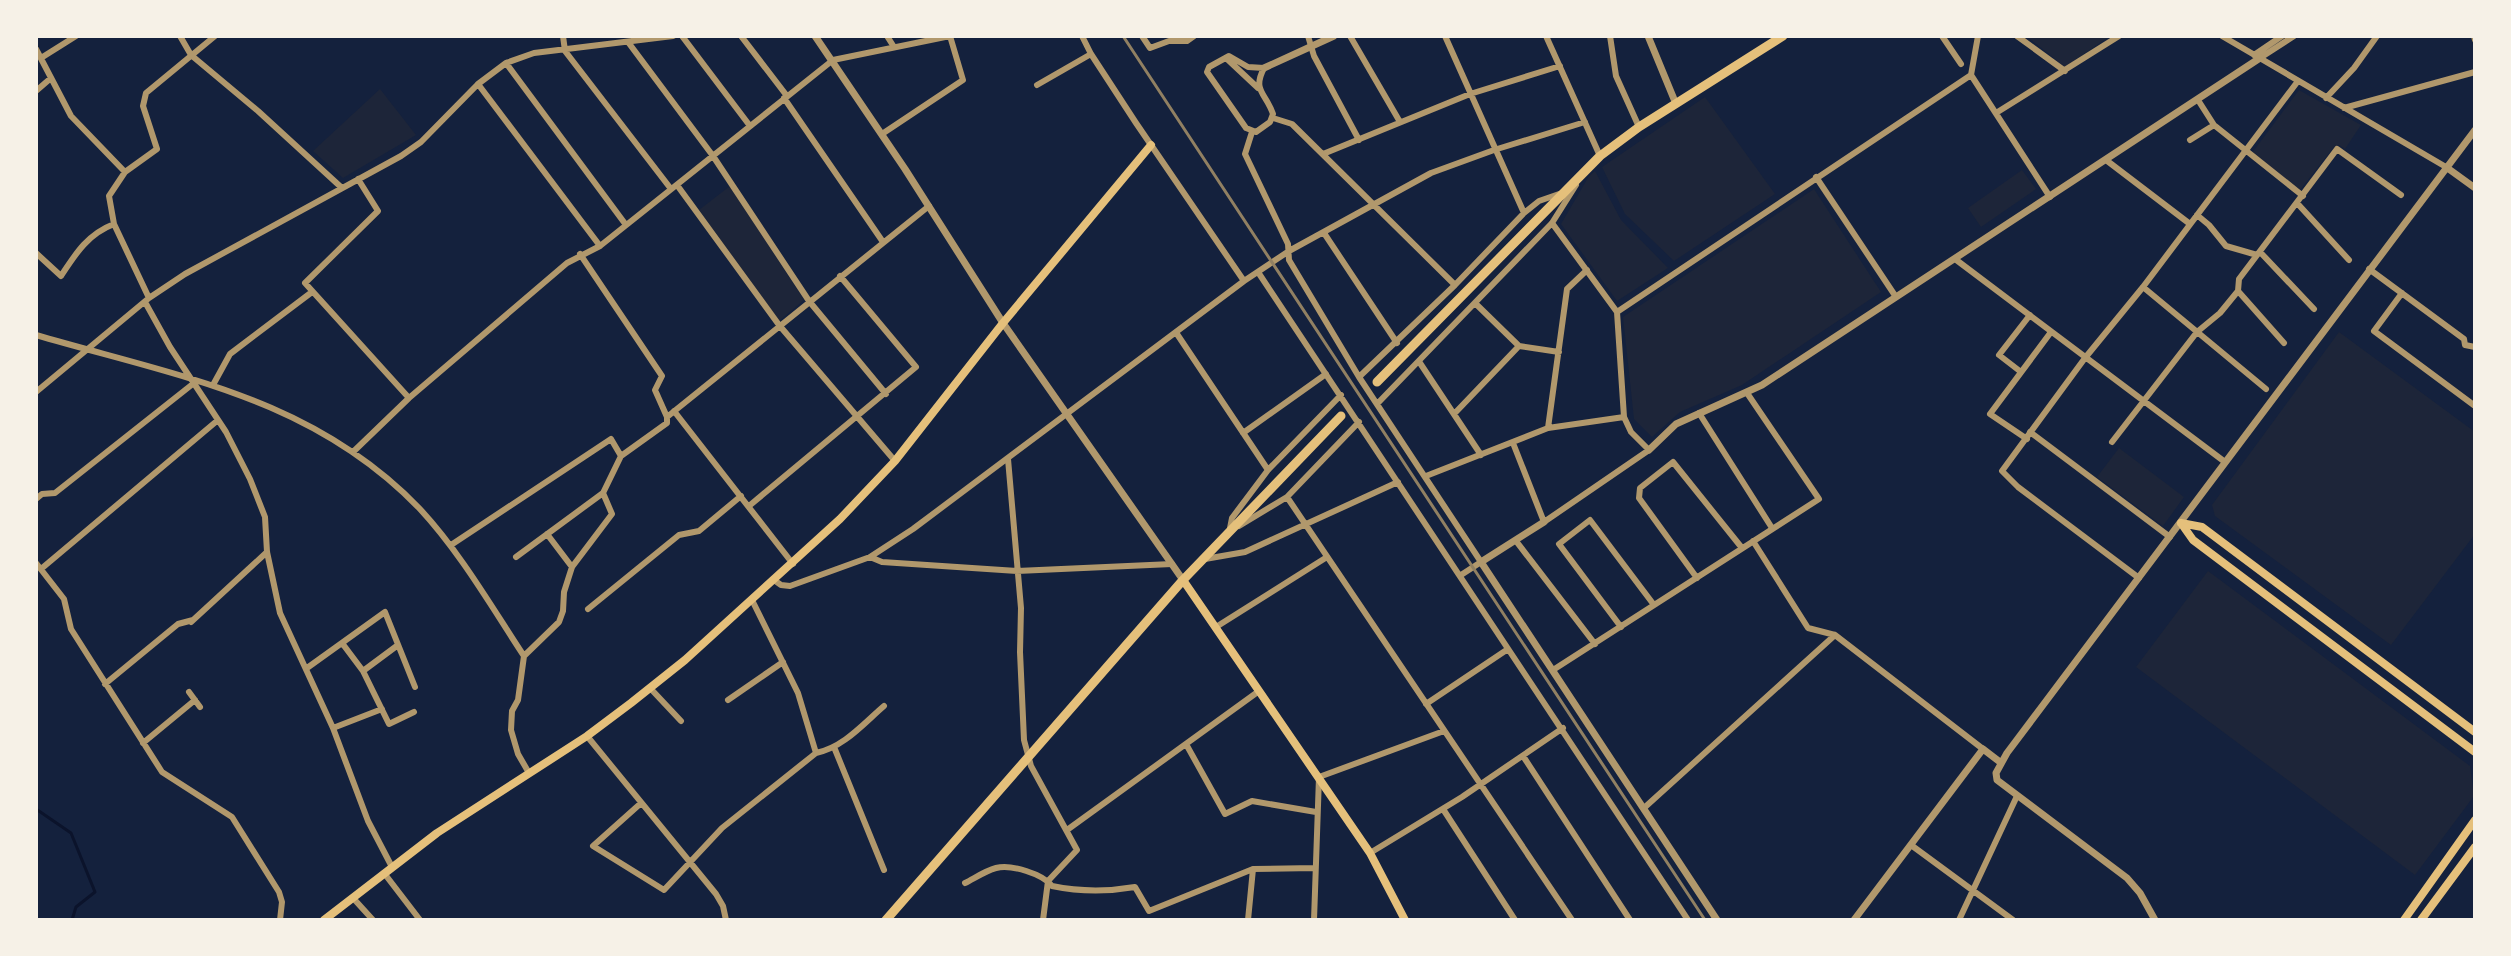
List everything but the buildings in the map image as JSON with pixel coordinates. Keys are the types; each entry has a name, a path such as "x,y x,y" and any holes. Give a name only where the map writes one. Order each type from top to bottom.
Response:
{"main road":[{"path":"1377,382 1600,156 1639,127 1783,36"},
{"path":"324,920 474,808 587,736 650,688 793,564 895,461 1003,323 1151,145"},
{"path":"892,918 1183,580 1341,416"},
{"path":"2181,523 2202,527 2475,732"},
{"path":"2181,523 2193,540 2475,752"},
{"path":"1183,580 1370,853 1405,920"},
{"path":"2404,920 2475,820"},
{"path":"2421,920 2475,847"}],"street":[{"path":"41,58 76,36"},
{"path":"180,36 191,55 342,188"},
{"path":"215,36 146,93 143,106 157,149 125,172 109,196 114,224 147,300 250,479 265,517 267,552 280,613 333,728 368,821 392,867"},
{"path":"563,36 565,51 779,325 895,461"},
{"path":"36,392 147,300 185,274 401,156 421,142 478,84 506,63 534,53 673,36"},
{"path":"682,36 750,126"},
{"path":"741,36 786,97 883,242"},
{"path":"815,36 1003,323 1183,580"},
{"path":"887,36 894,47"},
{"path":"353,452 409,398 580,254 600,246 833,60 950,36 963,80 882,134"},
{"path":"1082,36 1151,145 1244,281"},
{"path":"1142,36 1150,48 1169,41 1187,41 1194,36"},
{"path":"1308,36 1314,56 1359,140"},
{"path":"1252,132 1208,75 1209,67 1229,56 1248,67 1264,68 1334,36"},
{"path":"1350,36 1400,122"},
{"path":"1445,36 1524,213"},
{"path":"1546,36 1600,156"},
{"path":"1610,36 1616,76 1639,127"},
{"path":"1648,36 1676,104"},
{"path":"1942,36 1961,64"},
{"path":"1978,36 1971,75 2050,197"},
{"path":"2017,36 2065,71"},
{"path":"1996,113 2119,36"},
{"path":"2222,36 2446,167 2475,188"},
{"path":"2261,36 2268,46"},
{"path":"1461,575 1649,450 1676,424 1747,393 2198,100 2282,36"},
{"path":"2257,56 2294,36"},
{"path":"2326,98 2354,68 2377,36"},
{"path":"628,42 713,156 809,301 886,394"},
{"path":"36,49 71,116 125,172"},
{"path":"1037,85 1091,54"},
{"path":"1222,58 1231,61 1258,88 1273,110 1273,118 1268,125 1252,132 1245,154 1288,244 1289,260 1359,377 1717,920"},
{"path":"506,63 626,225"},
{"path":"1323,154 1470,94 1560,66"},
{"path":"1258,88 1264,68"},
{"path":"2344,108 2475,72"},
{"path":"1617,312 1971,75"},
{"path":"36,91 51,78"},
{"path":"2139,578 2018,487 2002,471 2298,81"},
{"path":"478,84 600,246"},
{"path":"2198,100 2214,125 2303,196"},
{"path":"1273,118 1288,121 1455,285"},
{"path":"774,580 790,586 870,557 913,529 1244,281 1289,251 1431,173 1585,122"},
{"path":"2190,140 2214,125"},
{"path":"2155,920 2140,893 2127,878 1997,780 2000,762 2475,130"},
{"path":"2112,442 2197,332 2220,313 2238,291 2239,279 2337,149 2401,195"},
{"path":"2106,160 2190,224"},
{"path":"1377,404 1420,363 1552,223 1586,168"},
{"path":"1816,177 1896,297"},
{"path":"358,179 378,211 305,283 409,398"},
{"path":"1359,377 1397,343 1524,213 1539,201 1562,193"},
{"path":"2297,203 2349,260"},
{"path":"667,417 929,206"},
{"path":"2197,215 2226,246 2259,254 2314,309"},
{"path":"1552,223 1617,312 1624,417 1631,432 1649,450"},
{"path":"36,253 61,276 80,247 99,230 114,224"},
{"path":"1324,233 1397,343"},
{"path":"516,557 603,493 621,456 667,423 655,390 662,376 580,254"},
{"path":"1955,259 2225,462"},
{"path":"2369,269 2464,339 2471,338 2474,346"},
{"path":"1548,428 1567,289 1587,270"},
{"path":"1258,272 1688,920"},
{"path":"749,506 916,367 840,276"},
{"path":"2143,287 2266,389"},
{"path":"2238,291 2284,343"},
{"path":"213,385 230,354 312,292"},
{"path":"2402,293 2374,331 2475,406"},
{"path":"1476,304 1519,346 1559,352"},
{"path":"2021,372 1999,355 2030,315"},
{"path":"2051,332 1990,414 2029,435 2170,537"},
{"path":"1177,334 1268,470"},
{"path":"36,335 213,385 283,411 353,452 419,508 451,545 524,656"},
{"path":"1454,414 1519,346"},
{"path":"1420,363 1481,455"},
{"path":"1243,433 1326,374"},
{"path":"36,499 42,494 55,493 193,381"},
{"path":"1553,670 1819,499 1747,393"},
{"path":"1230,532 1232,518 1268,470 1341,395"},
{"path":"674,411 793,564"},
{"path":"1699,413 1772,528"},
{"path":"1426,476 1548,428 1624,417"},
{"path":"218,420 38,566 64,599 71,629 162,772 232,817 279,892 282,902 280,920"},
{"path":"1230,532 1287,497 1359,422"},
{"path":"451,545 611,439 621,456"},
{"path":"1513,443 1544,522"},
{"path":"1008,459 1021,608 1024,740 1031,766 1077,850 1048,881 1043,920"},
{"path":"1697,578 1639,498 1640,488 1673,462 1742,548"},
{"path":"1204,559 1245,552 1398,482"},
{"path":"529,773 518,754 511,730 524,656 559,622 572,567 612,514 603,493"},
{"path":"588,609 679,535 699,531 741,496"},
{"path":"1287,497 1572,920"},
{"path":"1621,627 1559,544 1590,520 1654,605"},
{"path":"547,534 572,567"},
{"path":"1516,541 1595,644"},
{"path":"1753,541 1808,628 1835,635 2000,762"},
{"path":"105,684 178,624 190,622 267,552"},
{"path":"870,557 882,562 1017,571 1172,564"},
{"path":"1216,627 1327,557"},
{"path":"752,600 798,693 816,753"},
{"path":"307,668 385,612 415,687"},
{"path":"1644,808 1835,635"},
{"path":"342,643 363,671 389,724 414,712"},
{"path":"363,671 398,645"},
{"path":"1426,704 1508,649"},
{"path":"728,700 783,662"},
{"path":"650,688 681,721"},
{"path":"1067,830 1259,691"},
{"path":"189,692 200,707"},
{"path":"143,743 195,700"},
{"path":"640,804 593,846 664,890 722,828 816,753 834,747 884,706"},
{"path":"333,728 382,709"},
{"path":"405,716 410,727"},
{"path":"1370,853 1443,809 1563,728"},
{"path":"1314,920 1319,777 1444,731"},
{"path":"587,736 716,894 726,920"},
{"path":"1186,744 1225,814 1252,801 1316,812"},
{"path":"834,747 884,870"},
{"path":"1854,920 1983,749"},
{"path":"1523,756 1630,920"},
{"path":"1959,920 2017,796"},
{"path":"1443,809 1515,920"},
{"path":"1911,845 2013,920"},
{"path":"965,883 1005,867 1048,881 1052,886 1075,890 1103,892 1135,887 1149,911 1253,869 1315,868"},
{"path":"1248,920 1253,869"},
{"path":"384,873 420,920"},
{"path":"353,898 373,920"}],"shaded area":[{"path":"2026,36 2110,36 2065,67"},
{"path":"380,89 416,135 343,178 313,151"},
{"path":"2299,90 2361,125 2345,149 2339,145 2333,148 2300,190 2252,153"},
{"path":"1705,97 1775,194 1674,261 1625,214 1602,167"},
{"path":"2022,170 2036,189 1981,227 1968,208"},
{"path":"1595,171 1621,220 1668,268 1617,301 1561,224"},
{"path":"730,186 804,300 779,321 699,210"},
{"path":"1814,189 1881,292 1742,385 1680,412 1652,437 1634,419 1623,317"},
{"path":"2339,332 2475,432 2475,534 2391,645 2215,516 2212,505"},
{"path":"2119,448 2184,497 2163,526 2097,477"},
{"path":"2208,571 2470,766 2474,796 2415,875 2136,667"}],"waterway":[{"path":"36,809 71,833 95,892 76,907 72,920"}],"railway":[{"path":"1123,36 1705,920"}]}
